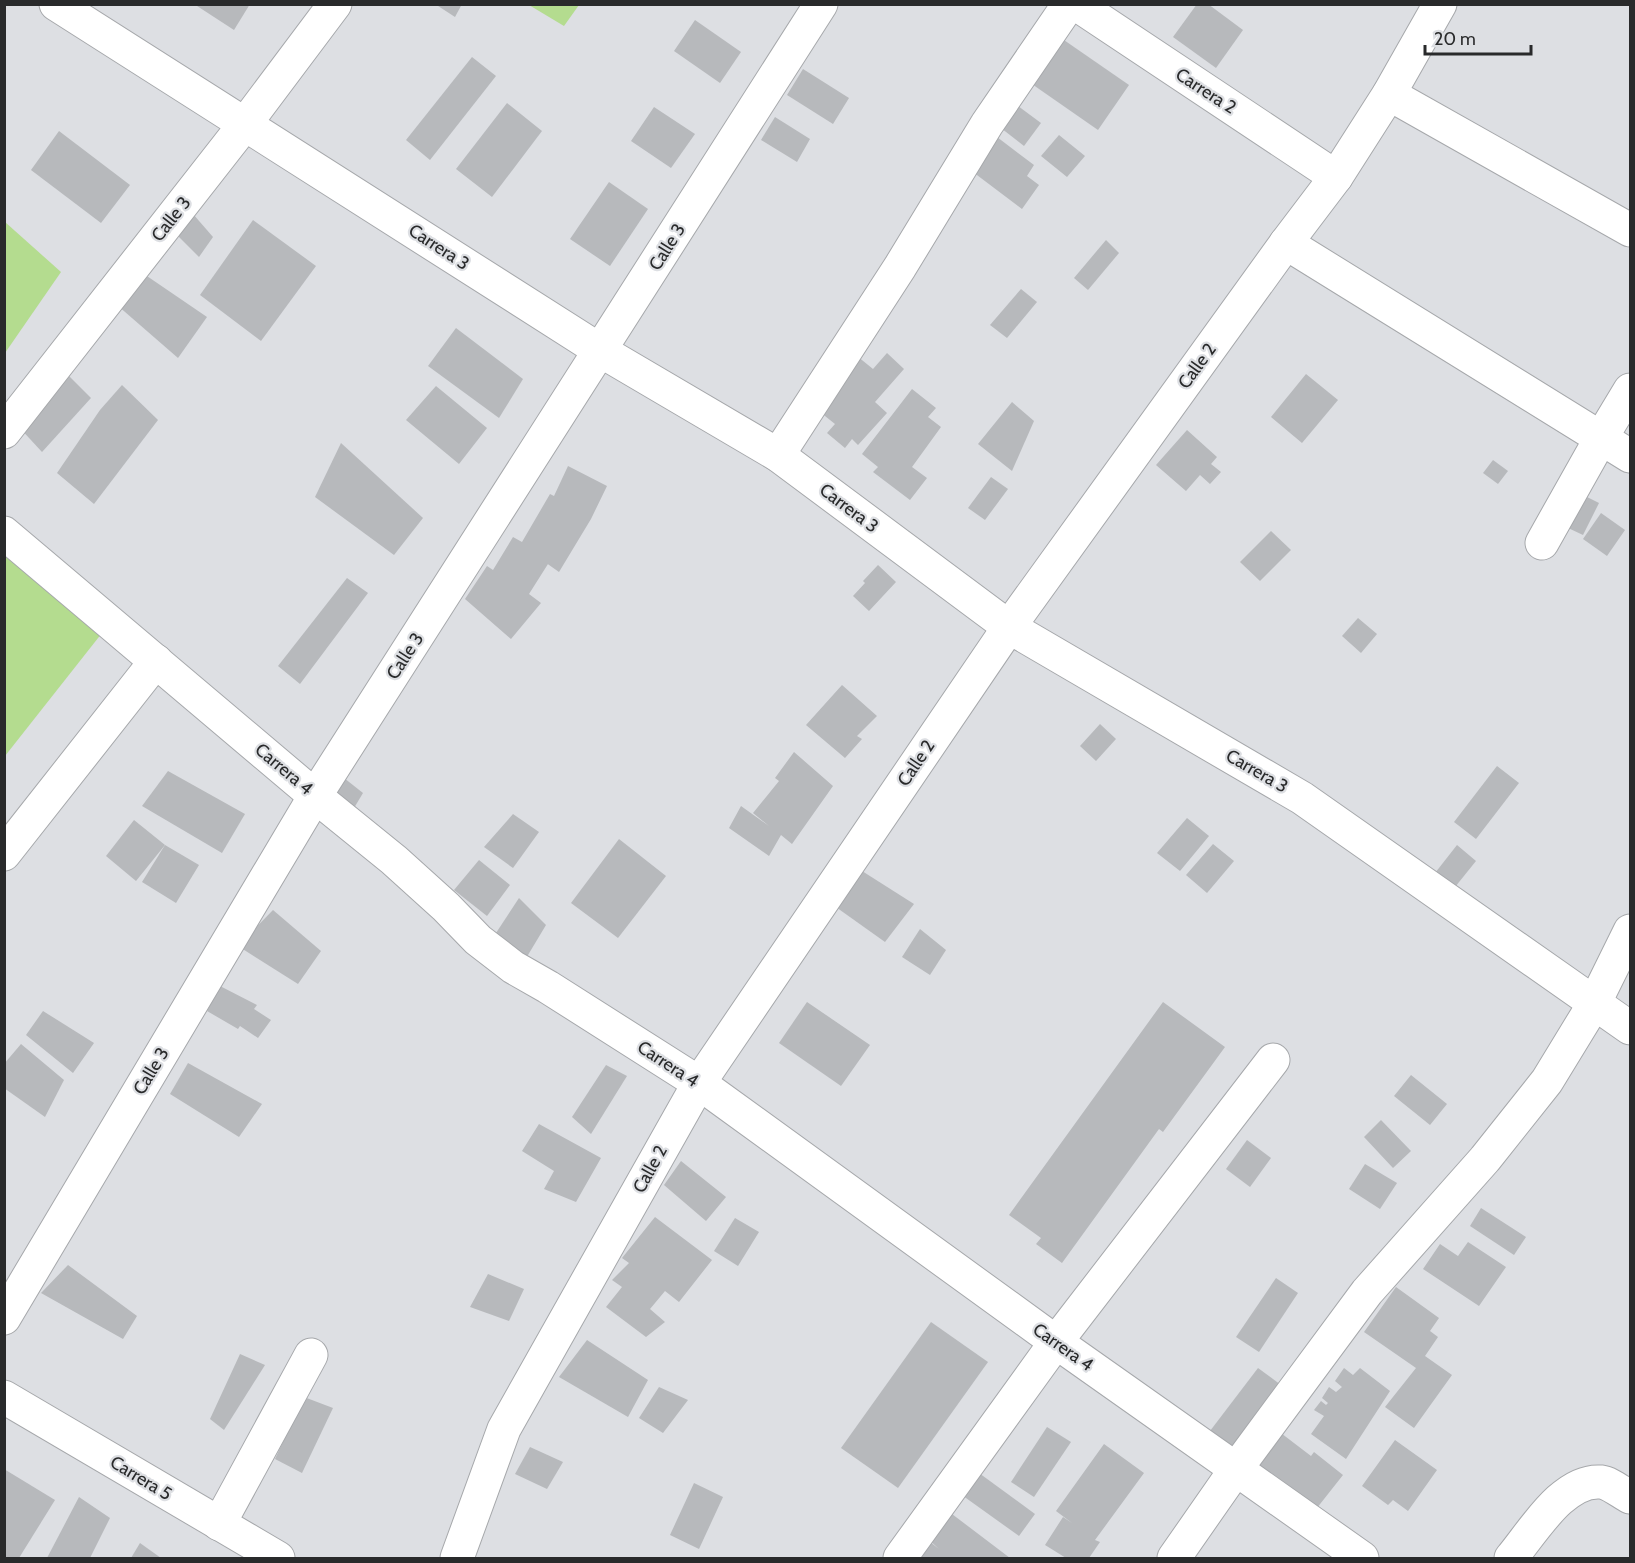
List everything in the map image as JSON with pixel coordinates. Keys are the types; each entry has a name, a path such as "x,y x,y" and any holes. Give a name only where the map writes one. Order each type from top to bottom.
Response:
{"street":[{"name":"Carrera 3","path":"56,4 601,351 773,452 1009,627 1302,798 1630,1028"},
{"name":"Calle 3","path":"4,432 245,124 335,4"},
{"name":"Calle 3","path":"4,1318 315,796 821,4"},
{"path":"773,452 900,267 987,124 1070,4"},
{"name":"Carrera 2","path":"1076,4 1336,177"},
{"name":"Calle 2","path":"457,1558 504,1429 699,1083 1009,627 1336,177 1389,94 1440,4"},
{"path":"1389,94 1630,230"},
{"path":"1286,243 1630,456"},
{"path":"1542,543 1630,390"},
{"name":"Carrera 4","path":"4,533 394,860 446,907 478,940 513,967 699,1083 1056,1342 1362,1558"},
{"path":"4,855 156,661"},
{"path":"1174,1558 1236,1469 1367,1292 1485,1159 1547,1081 1594,1004 1630,931"},
{"path":"900,1558 1056,1342 1274,1060"},
{"path":"219,1524 311,1355"},
{"name":"Carrera 5","path":"4,1397 278,1558"},
{"path":"1511,1558 1560,1499 1581,1485 1603,1482 1630,1497"}],"green space":[{"path":"529,5 579,5 564,26"},
{"path":"5,222 61,272 5,353"},
{"path":"5,556 102,633 5,756"}],"building":[{"path":"194,4 250,4 234,30"},
{"path":"435,4 462,4 455,17"},
{"path":"1197,4 1208,4 1243,30 1216,68 1173,37"},
{"path":"695,20 741,52 720,83 674,51"},
{"path":"1061,38 1129,85 1098,130 1029,82"},
{"path":"472,57 496,76 430,160 406,140"},
{"path":"803,69 849,98 833,124 787,95"},
{"path":"507,103 542,131 492,197 456,169"},
{"path":"1014,103 1041,123 1024,146 997,125"},
{"path":"654,107 695,134 671,168 631,141"},
{"path":"775,117 810,139 797,162 761,140"},
{"path":"59,131 130,185 101,223 31,170"},
{"path":"1059,135 1085,156 1067,177 1041,156"},
{"path":"997,137 1034,165 1027,176 1039,185 1022,209 965,166"},
{"path":"609,182 648,209 610,266 570,239"},
{"path":"193,214 213,237 199,257 176,234"},
{"path":"253,220 316,266 261,341 200,295"},
{"path":"1106,240 1119,253 1088,290 1074,278"},
{"path":"141,272 207,317 178,358 117,305"},
{"path":"1021,289 1037,302 1007,338 990,325"},
{"path":"456,328 523,379 499,418 428,366"},
{"path":"887,353 904,369 875,402 887,413 858,445 852,439 845,448 827,433 835,424 815,408 857,356 873,369"},
{"path":"65,372 91,398 42,452 18,426"},
{"path":"1306,374 1338,400 1302,443 1271,417"},
{"path":"122,385 158,420 94,504 57,473 100,410"},
{"path":"436,386 487,428 459,464 406,420"},
{"path":"912,389 936,408 928,417 941,427 912,467 927,478 910,500 873,472 878,467 862,454"},
{"path":"1012,402 1034,421 1012,471 978,444"},
{"path":"1187,430 1217,457 1211,464 1221,472 1210,484 1200,475 1186,491 1156,465"},
{"path":"341,443 423,518 394,555 315,497"},
{"path":"1493,460 1508,471 1498,484 1483,473"},
{"path":"568,466 607,486 591,519 559,572 548,564 529,594 541,603 511,639 465,599 487,566 493,570 513,537 522,542 550,494 554,496"},
{"path":"991,477 1008,489 985,520 968,508"},
{"path":"1583,495 1599,503 1583,535 1566,527"},
{"path":"1601,513 1625,530 1607,556 1583,539"},
{"path":"1271,531 1291,550 1260,581 1240,562"},
{"path":"878,565 896,582 869,611 853,596"},
{"path":"347,578 368,593 300,684 278,666"},
{"path":"1358,618 1377,634 1361,653 1342,636"},
{"path":"842,685 877,716 857,736 862,739 845,758 806,725"},
{"path":"1100,724 1116,739 1096,761 1080,746"},
{"path":"794,752 833,786 792,844 781,835 769,856 729,828 741,806 769,826 753,813 779,781 775,778"},
{"path":"1497,766 1519,783 1476,839 1454,822"},
{"path":"168,771 245,814 222,853 142,806"},
{"path":"344,778 363,793 348,818 326,802"},
{"path":"513,814 539,832 513,868 484,847"},
{"path":"1187,818 1209,836 1180,871 1157,853"},
{"path":"134,820 165,845 136,881 106,856"},
{"path":"619,839 666,876 618,938 571,903"},
{"path":"1213,844 1234,861 1207,893 1186,875"},
{"path":"165,845 199,865 176,903 142,882"},
{"path":"1457,845 1476,861 1447,897 1428,882"},
{"path":"479,860 510,885 487,916 454,890"},
{"path":"851,864 914,904 885,942 826,900"},
{"path":"519,898 546,925 525,960 494,936"},
{"path":"273,910 321,951 298,984 238,946"},
{"path":"920,929 946,950 930,975 902,957"},
{"path":"220,986 257,1005 254,1009 271,1020 258,1038 240,1026 238,1029 207,1011"},
{"path":"807,1002 870,1045 841,1086 779,1043"},
{"path":"1163,1002 1225,1047 1163,1132 1159,1129 1062,1263 1036,1244 1041,1238 1009,1215"},
{"path":"43,1011 94,1043 73,1073 26,1035"},
{"path":"21,1044 64,1080 45,1117 4,1088 4,1064"},
{"path":"188,1063 262,1104 239,1137 170,1094"},
{"path":"606,1065 627,1076 591,1134 572,1117"},
{"path":"1411,1075 1447,1104 1430,1125 1394,1096"},
{"path":"1381,1120 1411,1151 1393,1168 1364,1137"},
{"path":"539,1124 601,1158 576,1202 544,1189 554,1171 522,1151"},
{"path":"1247,1140 1271,1158 1250,1187 1226,1169"},
{"path":"681,1161 726,1197 706,1221 664,1185"},
{"path":"1365,1164 1397,1183 1380,1209 1349,1189"},
{"path":"1481,1208 1526,1237 1514,1255 1470,1226"},
{"path":"655,1217 712,1260 679,1302 665,1291 650,1309 665,1322 646,1337 606,1307 622,1287 612,1280 629,1263 622,1258"},
{"path":"735,1218 759,1232 738,1266 714,1251"},
{"path":"1468,1242 1506,1267 1479,1306 1423,1269 1440,1244 1458,1256"},
{"path":"68,1265 137,1316 123,1339 41,1293"},
{"path":"488,1274 524,1289 509,1321 470,1307"},
{"path":"1276,1278 1298,1293 1259,1352 1236,1337"},
{"path":"1396,1287 1439,1318 1430,1331 1438,1337 1425,1356 1452,1375 1414,1428 1385,1407 1416,1368 1364,1332"},
{"path":"931,1322 988,1362 898,1488 841,1448"},
{"path":"587,1340 648,1380 628,1417 559,1377"},
{"path":"240,1354 265,1365 224,1430 210,1419"},
{"path":"1258,1368 1281,1385 1233,1448 1210,1431"},
{"path":"1344,1368 1353,1375 1360,1368 1390,1391 1346,1459 1311,1434 1324,1416 1314,1410 1321,1401 1326,1405 1328,1403 1322,1398 1329,1387 1336,1392 1342,1387 1335,1381"},
{"path":"659,1387 688,1400 663,1433 639,1418"},
{"path":"304,1397 333,1408 302,1473 275,1459"},
{"path":"1047,1427 1071,1442 1034,1497 1011,1482"},
{"path":"1273,1427 1311,1456 1314,1452 1343,1475 1313,1513 1245,1462"},
{"path":"1395,1440 1437,1470 1408,1511 1393,1500 1388,1505 1362,1486"},
{"path":"1104,1444 1144,1473 1095,1540 1100,1542 1089,1558 1066,1558 1045,1545 1063,1517 1072,1523 1056,1511"},
{"path":"530,1447 563,1462 547,1489 515,1474"},
{"path":"968,1465 1035,1514 1019,1536 952,1488"},
{"path":"4,1469 55,1500 19,1558 4,1558"},
{"path":"694,1483 723,1497 699,1549 670,1535"},
{"path":"79,1497 110,1518 90,1558 47,1558"},
{"path":"948,1511 1010,1558 909,1558 925,1538 939,1549 927,1538"},
{"path":"140,1543 161,1558 131,1558"}]}
